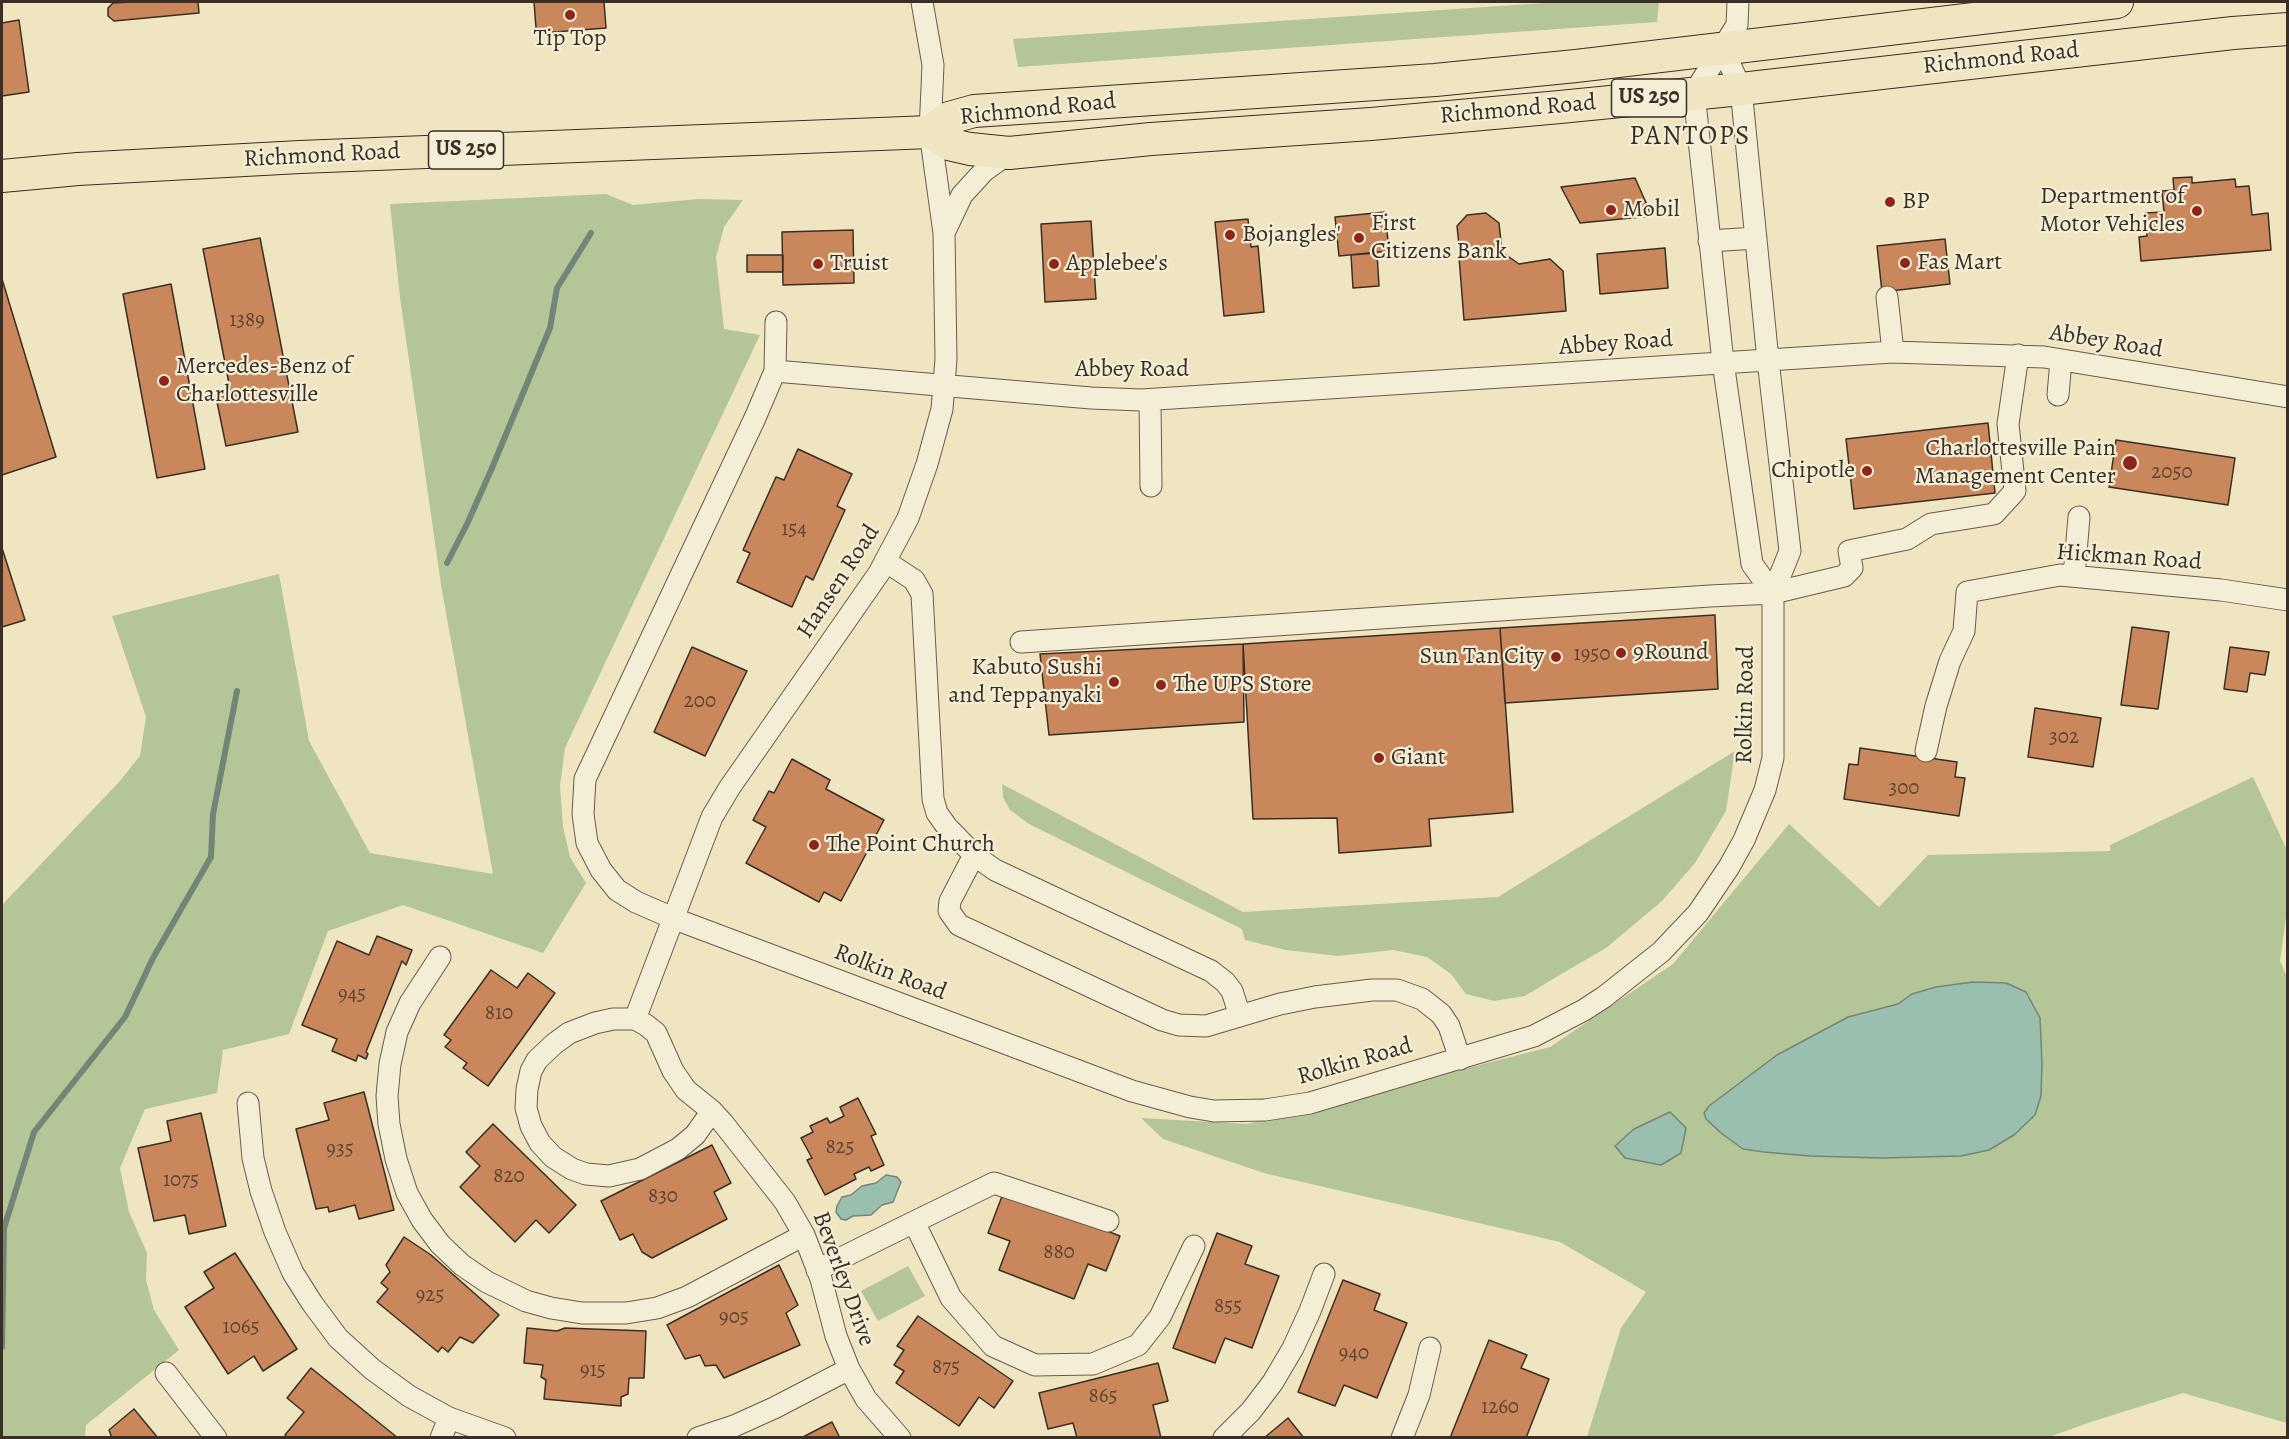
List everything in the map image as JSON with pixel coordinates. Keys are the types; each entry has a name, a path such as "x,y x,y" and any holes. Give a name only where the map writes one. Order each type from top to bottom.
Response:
{"highway":[{"name":"Richmond Road","path":"2,176 89,168 332,156 930,132 949,118 974,111 1435,80 1723,49 2104,2"},
{"name":"Richmond Road","path":"930,132 948,144 1009,153 1151,139 1371,124 1741,89 2233,33 2288,29"}],"street":[{"name":"Hansen Road","path":"635,1019 712,817 730,787 885,561 908,518 927,464 942,409 945,384 944,233 930,132 933,65 922,2"},
{"path":"1738,2 1737,25 1694,93 1722,363 1752,564 1773,593"},
{"name":"Rolkin Road","path":"775,371 585,779 583,814 587,843 601,870 617,890 636,902 675,919 1132,1091 1190,1107 1215,1111 1287,1107 1534,1036 1584,1010 1636,974 1682,932 1713,893 1744,840 1771,771 1774,722 1773,593 1790,551 1741,89 1723,49"},
{"path":"944,233 962,195 984,171 1009,153"},
{"path":"1709,241 1756,238"},
{"path":"1887,297 1893,352"},
{"path":"775,371 776,322"},
{"name":"Abbey Road","path":"775,371 1091,398 1149,400 1893,352 2018,355 2288,397"},
{"path":"1021,642 1773,593 1844,576 1852,568 1849,551 1907,539 1931,524 1994,514 2015,491 2008,424 2018,355"},
{"path":"2058,395 2061,360"},
{"path":"1149,400 1150,486"},
{"path":"2074,576 2079,517"},
{"path":"885,561 914,580 922,594 933,803 939,817 974,855 995,870 1211,970 1226,982 1232,991 1240,1016"},
{"name":"Hickman Road","path":"1926,751 1950,661 1964,631 1967,592 2060,575 2221,590 2288,600"},
{"path":"974,855 949,906 951,915 963,928 1172,1023 1189,1027 1206,1026 1315,997 1372,990 1397,990 1422,999 1442,1014 1449,1026 1460,1059"},
{"path":"440,957 415,994 398,1032 390,1064 387,1096 388,1124 407,1193 434,1236 462,1265 487,1282 550,1308 582,1313 626,1313 657,1308 687,1298 804,1235"},
{"path":"635,1019 613,1019 569,1033 537,1060 526,1089 526,1108 531,1126 540,1143 552,1157 586,1174 609,1176 629,1173 678,1149 695,1135 712,1111"},
{"name":"Beverley Drive","path":"635,1019 656,1034 673,1071 686,1090 712,1111 777,1190 804,1235 817,1270 836,1336 849,1368 866,1399 900,1437"},
{"path":"248,1103 253,1158 275,1232 293,1272 338,1338 372,1369 409,1396 445,1428 505,1437"},
{"path":"817,1270 994,1183 1108,1221"},
{"path":"914,1222 951,1298 993,1346 1035,1365 1093,1364 1138,1344 1160,1317 1194,1246"},
{"path":"1224,1437 1251,1411 1273,1382 1293,1348 1324,1274"},
{"path":"1402,1437 1419,1395 1430,1348"},
{"path":"698,1437 734,1426 774,1408 849,1368"},
{"path":"166,1373 216,1437"}],"shaded area":[{"path":"1559,2 1659,2 1657,22 1018,67 1013,39"},
{"path":"606,194 633,205 699,199 743,200 724,227 716,257 724,329 760,335 565,748 560,786 563,827 570,857 586,883 543,953 403,905 328,931 289,1034 223,1050 217,1093 145,1109 120,1168 129,1212 147,1253 146,1280 154,1310 179,1350 86,1425 85,1437 2,1437 2,905 119,782 140,756 146,717 112,616 279,574 309,741 370,853 493,874 441,585 400,297 390,204"},
{"path":"1735,751 1726,811 1695,863 1662,901 1606,948 1525,996 1494,1001 1466,994 1451,974 1427,957 1393,950 1338,956 1286,950 1245,940 1242,929 1029,824 1010,810 1003,797 1002,784 1243,912 1498,897"},
{"path":"2253,777 2287,850 2287,910 2280,961 2288,979 2287,1423 2183,1393 2049,1437 1587,1437 1621,1328 1646,1292 1560,1242 1264,1173 1163,1139 1141,1118 1247,1124 1550,1047 1673,964 1789,824 1879,907 1928,855 2110,851 2110,845","holes":["1973,982 2040,1018 2041,1096 1989,1150 1961,1156 1882,1158 1764,1152 1709,1106 1777,1055 1848,1017 1898,1004 1912,994 1936,987","1670,1112 1686,1128 1681,1153"]},
{"path":"1973,982 2006,983 2026,992 2040,1018 2041,1096 2035,1115 2014,1135 1989,1150 1961,1156 1882,1158 1764,1152 1743,1149 1706,1119 1704,1113 1709,1106 1777,1055 1848,1017 1898,1004 1912,994 1936,987"},
{"path":"1670,1112 1686,1128 1681,1153 1661,1165 1625,1158 1615,1146 1634,1129"},
{"path":"886,1175 897,1177 901,1182 893,1202 882,1205 871,1215 841,1219 836,1212 842,1197 851,1195 862,1186 876,1183"},
{"path":"908,1266 925,1296 878,1321 861,1291"}],"building":[{"path":"198,2 199,13 114,21 108,16 108,8 113,3"},
{"name":"Tip Top","path":"534,2 604,2 606,28 542,33 536,28"},
{"path":"19,20 29,92 2,96 2,23"},
{"path":"2192,177 2192,183 2235,179 2236,187 2249,186 2252,215 2268,213 2271,250 2141,261 2139,237 2147,236 2145,213 2164,212 2162,191 2174,190 2173,178"},
{"path":"1635,178 1652,216 1580,223 1561,187"},
{"path":"1385,212 1389,251 1339,256 1335,217"},
{"path":"1486,213 1499,223 1502,252 1519,264 1550,259 1563,271 1566,311 1464,320 1459,257 1469,256 1459,245 1457,226 1467,215"},
{"path":"1248,219 1251,247 1258,246 1264,312 1224,316 1215,222"},
{"path":"1091,221 1096,299 1045,302 1041,224"},
{"name":"Truist","path":"853,230 854,283 783,285 782,232"},
{"path":"260,238 298,432 226,446 216,397 231,394 203,249"},
{"path":"1945,239 1950,284 1882,292 1877,246"},
{"path":"1665,248 1668,288 1600,294 1597,254"},
{"path":"1377,253 1379,286 1353,288 1351,255"},
{"path":"747,255 783,255 783,272 747,272"},
{"path":"2,279 56,457 2,475"},
{"name":"Mercedes-Benz of Charlottesville","path":"171,284 205,469 157,478 123,294"},
{"path":"1988,423 1995,493 1854,509 1846,439"},
{"path":"2116,440 2235,458 2228,505 2109,487"},
{"path":"798,449 852,474 837,506 845,510 813,580 806,576 792,607 737,582 750,553 743,550 776,477 784,480"},
{"path":"2,548 25,620 2,627"},
{"path":"1715,615 1718,689 1505,703 1500,628"},
{"path":"2132,627 2169,632 2158,709 2121,705"},
{"name":"Giant","path":"1500,628 1513,812 1429,819 1431,846 1339,853 1337,818 1253,819 1243,644"},
{"path":"1243,644 1244,722 1049,735 1040,654"},
{"path":"692,647 747,671 705,756 654,732"},
{"path":"2230,647 2269,652 2265,675 2250,673 2247,692 2224,689"},
{"path":"2035,708 2101,718 2093,767 2028,757"},
{"path":"1860,748 1957,762 1955,777 1965,778 1959,816 1844,799 1849,764 1858,765"},
{"name":"The Point Church","path":"792,759 830,780 826,789 884,820 841,901 824,892 819,902 746,863 766,827 753,820 769,791 774,793"},
{"path":"377,936 412,950 406,965 402,961 366,1052 368,1054 366,1059 358,1055 356,1061 332,1051 337,1039 302,1025 337,941 369,955"},
{"path":"491,970 517,988 528,973 555,993 488,1086 463,1068 467,1063 445,1047 451,1040 444,1035"},
{"path":"364,1092 394,1210 359,1219 355,1205 329,1212 328,1207 316,1209 296,1129 329,1120 324,1103"},
{"path":"858,1098 876,1134 871,1136 884,1165 871,1171 869,1167 854,1174 856,1179 825,1195 807,1160 812,1158 801,1138 813,1132 810,1126 827,1118 830,1123 844,1116 840,1107"},
{"path":"201,1113 226,1226 189,1234 185,1215 154,1221 138,1148 171,1141 167,1121"},
{"path":"493,1124 576,1205 549,1233 536,1220 515,1242 460,1187 480,1166 466,1152"},
{"path":"712,1145 731,1183 714,1192 727,1219 652,1258 642,1252 633,1234 620,1240 601,1201"},
{"path":"1004,1191 1120,1236 1106,1271 1088,1264 1074,1299 999,1270 1010,1241 988,1233"},
{"path":"1217,1233 1252,1246 1245,1264 1279,1276 1252,1348 1225,1338 1215,1363 1173,1348"},
{"path":"404,1237 431,1255 499,1315 473,1343 460,1337 448,1352 442,1347 438,1352 377,1302 388,1289 381,1283 390,1272 386,1265"},
{"path":"235,1253 297,1349 263,1371 254,1356 228,1374 185,1307 214,1288 204,1272"},
{"path":"779,1265 798,1305 786,1313 800,1345 724,1378 716,1365 705,1366 700,1355 685,1359 667,1325"},
{"path":"1343,1280 1380,1294 1374,1310 1407,1323 1377,1398 1344,1385 1335,1406 1298,1392"},
{"path":"918,1316 1013,1381 994,1408 979,1397 959,1426 896,1383 904,1371 894,1365 904,1350 897,1346"},
{"path":"527,1328 557,1331 565,1328 646,1331 644,1378 629,1378 628,1394 621,1397 621,1406 544,1399 546,1380 541,1377 543,1365 524,1363"},
{"path":"1489,1340 1527,1355 1521,1368 1549,1379 1526,1438 1450,1438"},
{"path":"1158,1363 1168,1401 1153,1405 1161,1438 1077,1438 1073,1423 1048,1429 1039,1393"},
{"path":"311,1368 398,1438 288,1438 285,1435 304,1412 287,1398"},
{"path":"134,1409 158,1438 112,1438 109,1430"},
{"path":"1288,1418 1304,1438 1264,1438"},
{"path":"832,1422 840,1438 801,1438"}],"waterway":[{"path":"447,563 492,468 550,328 557,288 591,233"},
{"path":"2,1347 4,1228 34,1132 125,1017 153,958 211,857 213,814 237,691"}],"place":[{"name":"Tip Top","path":"570,15"},
{"name":"BP","path":"1890,202"},
{"name":"Mobil","path":"1611,210"},
{"name":"Department of Motor Vehicles","path":"2197,211"},
{"name":"Bojangles'","path":"1230,235"},
{"name":"First Citizens Bank","path":"1359,238"},
{"name":"Fas Mart","path":"1905,263"},
{"name":"Truist","path":"818,264"},
{"name":"Applebee's","path":"1054,264"},
{"name":"Mercedes-Benz of Charlottesville","path":"164,381"},
{"name":"Charlottesville Pain Management Center","path":"2130,463"},
{"name":"Chipotle","path":"1867,471"},
{"name":"9Round","path":"1621,653"},
{"name":"Sun Tan City","path":"1556,657"},
{"name":"Kabuto Sushi and Teppanyaki","path":"1114,682"},
{"name":"The UPS Store","path":"1161,685"},
{"name":"Giant","path":"1379,758"},
{"name":"The Point Church","path":"814,845"}],"district":[{"name":"PANTOPS","path":"1690,137"}]}
